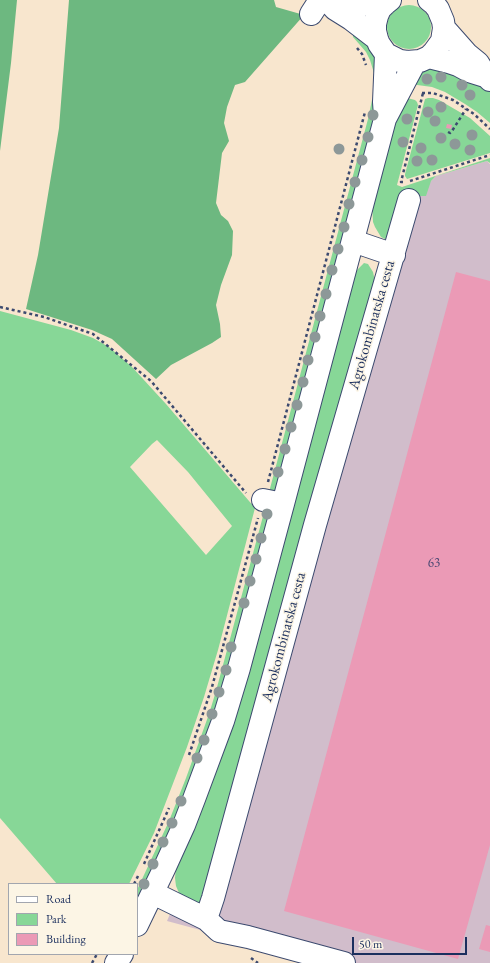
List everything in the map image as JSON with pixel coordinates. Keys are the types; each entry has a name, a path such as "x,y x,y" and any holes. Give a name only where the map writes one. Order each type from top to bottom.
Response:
{"street":[{"path":"342,0 373,6 387,2"},
{"path":"320,4 351,19 400,61 407,62 422,59 434,52 442,41 444,28 441,15 432,1"},
{"path":"385,119 381,46 375,32 375,24 380,9 387,2"},
{"path":"444,28 478,63 488,78"},
{"path":"422,59 458,65 488,78"},
{"path":"138,923 153,893 194,800 223,721 239,668 273,502 352,241 385,119 422,59"},
{"path":"394,255 409,200"},
{"name":"Agrokombinatska cesta","path":"206,919 226,851 314,525 394,255 352,241"},
{"path":"153,893 206,919 219,931 344,963"}],"path":[{"path":"353,43 362,54 367,69"},
{"path":"418,92 433,94 453,100 474,114 490,129"},
{"path":"423,93 401,182 490,155"},
{"path":"448,132 452,131 466,109"},
{"path":"0,307 44,317 93,334 151,381 248,496 273,502"}],"shaded area":[{"path":"487,161 490,164 490,963 323,963 167,921 179,893 184,898 390,236 401,192 431,181 436,176"}],"green space":[{"path":"0,0 17,0 0,151"},
{"path":"69,0 274,0 276,7 304,15 245,82 235,85 227,107 224,123 229,141 222,153 216,203 221,215 228,221 233,231 232,255 221,285 216,305 221,337 171,365 156,379 112,339 92,330 26,309 38,255 59,128"},
{"path":"405,5 413,5 425,11 431,23 431,31 425,43 413,49 405,49 393,43 387,31 387,23 393,11"},
{"path":"353,29 375,55 379,75 374,73 366,52 353,37"},
{"path":"435,66 479,83 490,92 490,123 477,112 445,92 432,87 410,84 420,70"},
{"path":"375,95 379,98 276,498 268,496 372,100"},
{"path":"403,97 415,100 418,105 397,185 402,187 490,158 490,163 487,161 436,176 431,181 426,196 416,196 401,192 389,241 381,237 375,227 373,222 372,203"},
{"path":"428,98 439,100 470,118 490,136 490,153 407,179 405,174 425,99"},
{"path":"364,263 368,264 373,272 375,281 207,895 200,903 194,903 184,898 179,893 175,878 176,867 355,272"},
{"path":"0,311 71,330 93,338 109,347 132,367 166,404 255,508 218,650 204,697 187,747 154,833 129,883 56,883 0,818","holes":["157,440 188,472 232,526 206,555 130,467"]},
{"path":"266,505 273,508 230,672 193,780 138,906 138,888 169,821 186,778 216,691"}],"building":[{"path":"447,124 452,125 451,129 446,128"},
{"path":"456,272 490,281 490,845 458,959 284,911"},
{"path":"486,925 490,926 490,952 479,949"}]}
